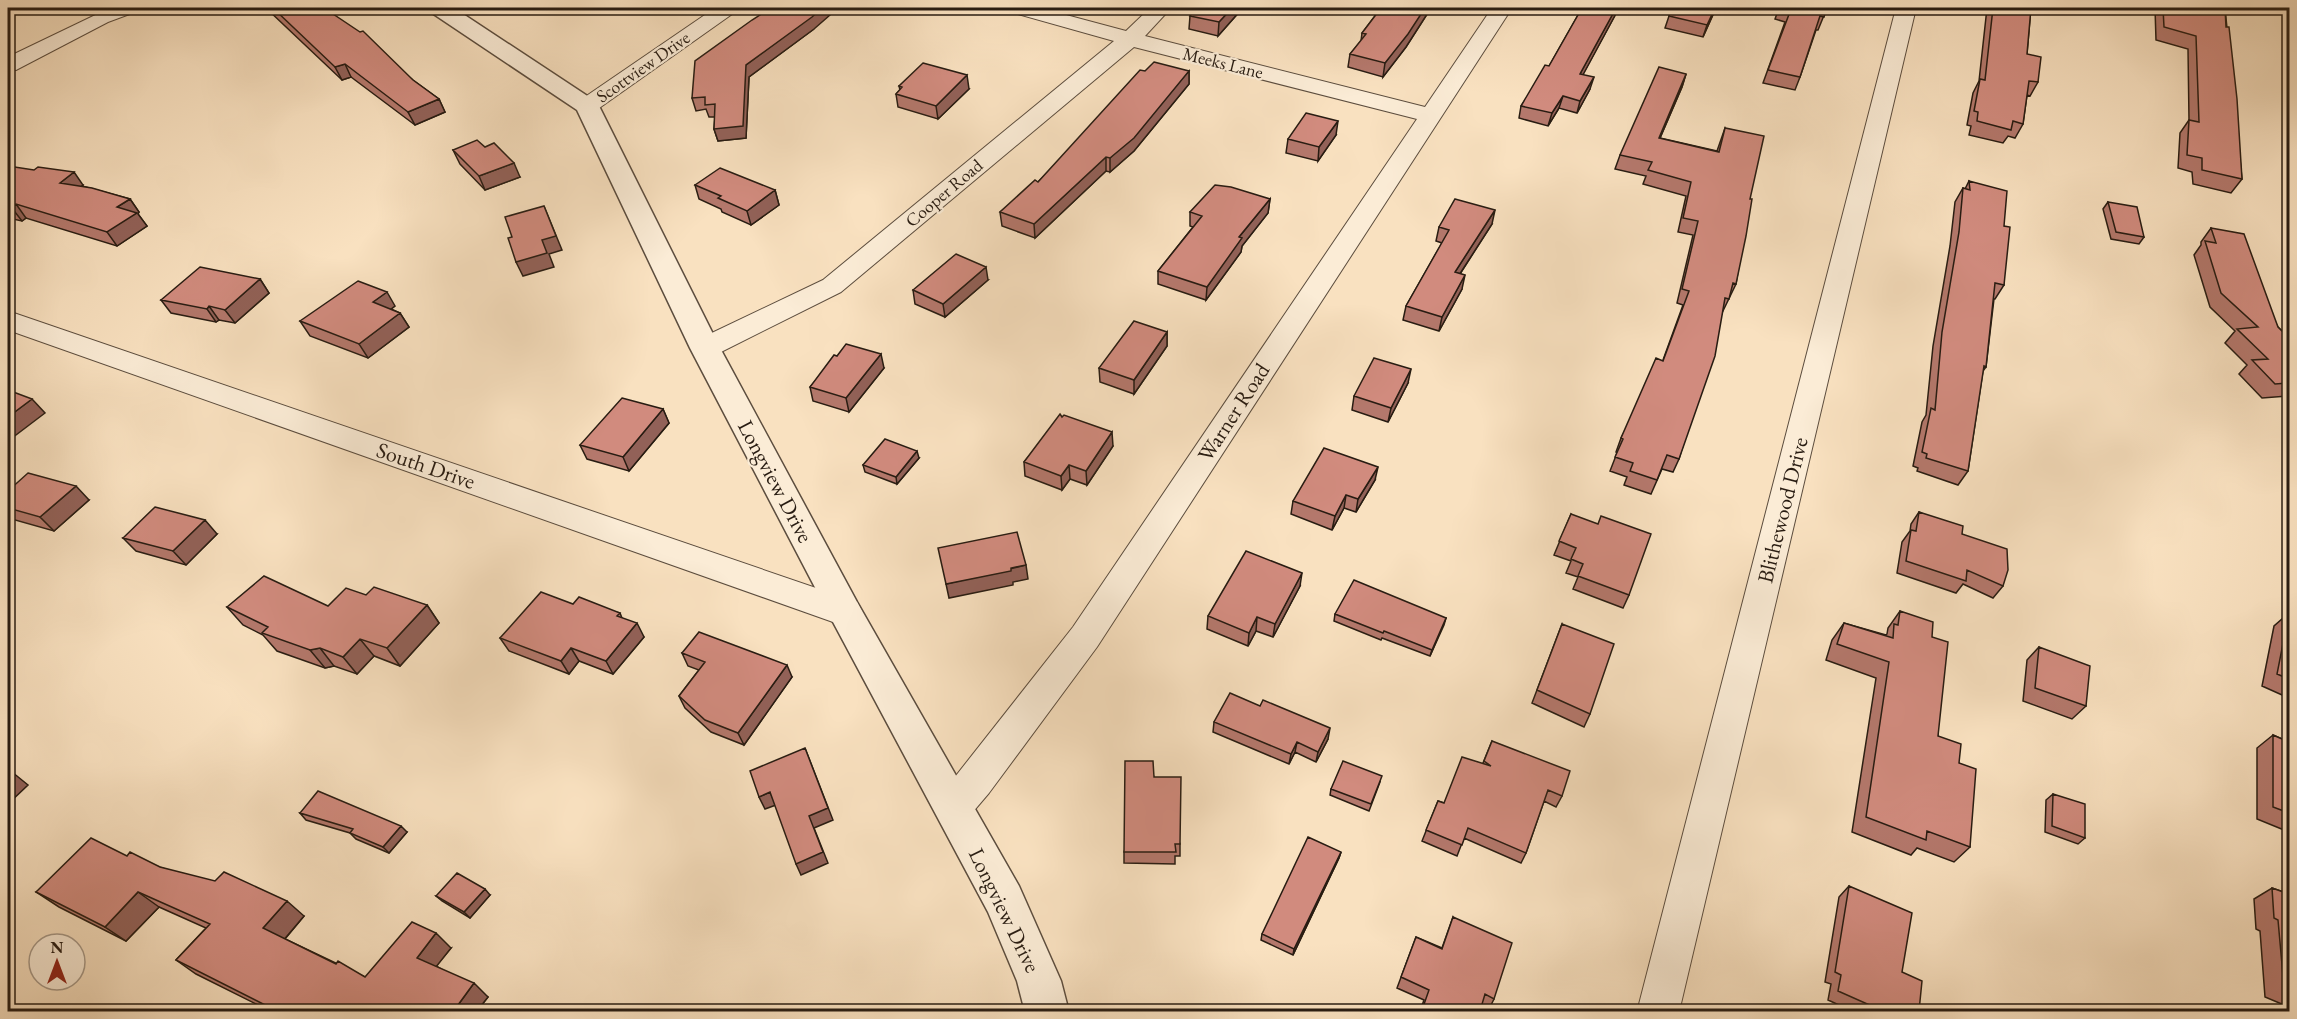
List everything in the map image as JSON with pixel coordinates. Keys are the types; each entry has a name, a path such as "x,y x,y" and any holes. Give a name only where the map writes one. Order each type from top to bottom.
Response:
{"street":[{"path":"8,65 100,18 128,8"},
{"path":"440,8 587,106"},
{"name":"Scottview Drive","path":"587,106 729,8"},
{"name":"Meeks Lane","path":"1018,8 1429,115"},
{"name":"Cooper Road","path":"705,348 832,286 1130,39 1161,8"},
{"name":"Warner Road","path":"953,808 1085,637 1502,8"},
{"name":"Blithewood Drive","path":"1658,1011 1906,8"},
{"name":"Longview Drive","path":"587,106 705,348 845,612 1008,909 1039,981 1047,1011"},
{"name":"South Drive","path":"8,320 845,612"}],"building":[{"path":"273,8 324,8 360,32 363,31 413,80 439,99 408,112 345,64 335,67"},
{"path":"771,8 822,8 746,65 743,126 714,129 715,104 705,105 705,97 692,98 695,61"},
{"path":"1197,8 1232,8 1219,22 1190,16"},
{"path":"1381,8 1425,8 1385,63 1350,54 1366,34 1362,33"},
{"path":"1582,8 1616,8 1580,74 1594,77 1580,101 1563,96 1552,113 1521,106 1545,65 1549,66"},
{"path":"1674,8 1715,8 1707,25 1669,16"},
{"path":"1785,8 1827,8 1824,17 1820,16 1800,77 1768,70 1791,9"},
{"path":"1993,8 2031,8 2027,54 2041,57 2038,82 2029,81 2023,124 2013,121 2011,130 1977,121 1978,112 1974,111 1980,79 1985,80"},
{"path":"2163,8 2225,8 2237,99 2242,179 2202,170 2202,158 2187,155 2189,120 2199,122 2196,36 2164,27"},
{"path":"1154,62 1189,71 1134,138 1110,158 1106,157 1034,224 1000,212 1035,180 1038,182 1140,70 1145,71"},
{"path":"923,63 967,75 936,106 896,94 902,87 899,86"},
{"path":"1659,67 1686,74 1659,138 1719,152 1725,128 1764,136 1750,199 1752,199 1746,236 1736,284 1733,283 1729,299 1725,298 1715,356 1679,459 1667,455 1657,480 1630,471 1633,463 1615,457 1656,358 1663,361 1689,291 1682,289 1698,221 1683,218 1691,182 1648,170 1652,162 1620,155"},
{"path":"1306,113 1338,121 1319,147 1288,139"},
{"path":"477,140 485,147 494,143 514,163 479,176 453,150"},
{"path":"8,166 74,172 60,183 92,188 130,199 117,207 137,213 107,232 16,204 8,207"},
{"path":"720,168 775,190 747,211 695,185"},
{"path":"1969,181 2007,191 2004,226 2010,227 2004,285 1995,283 1986,367 1984,366 1968,471 1926,458 1927,454 1922,452 1931,408 1935,410 1942,332 1959,232 1963,188 1970,190"},
{"path":"1215,185 1231,187 1270,199 1239,237 1242,238 1207,287 1158,271 1202,216 1190,212"},
{"path":"1455,199 1495,210 1455,272 1465,275 1442,317 1406,306 1449,230 1439,227"},
{"path":"2108,202 2137,207 2144,237 2116,232"},
{"path":"544,206 556,236 542,240 547,253 516,262 508,238 512,237 505,217"},
{"path":"2211,228 2244,234 2278,327 2289,338 2289,383 2275,384 2252,360 2268,359 2237,329 2258,327 2221,293 2205,241 2216,243"},
{"path":"956,254 986,267 943,304 913,290"},
{"path":"200,267 260,279 225,310 161,300"},
{"path":"358,281 387,292 373,302 400,313 359,344 300,321"},
{"path":"1134,321 1167,332 1134,380 1099,368"},
{"path":"846,344 881,354 846,398 810,387 834,355 837,356"},
{"path":"1374,358 1411,369 1391,408 1354,396"},
{"path":"8,390 32,399 8,417"},
{"path":"622,398 663,409 623,457 580,445"},
{"path":"1060,414 1062,417 1064,415 1112,432 1086,471 1069,465 1061,476 1024,462"},
{"path":"885,439 917,451 896,477 863,465"},
{"path":"1324,448 1378,467 1358,499 1346,495 1335,516 1293,501"},
{"path":"28,473 76,486 40,517 8,508 8,491"},
{"path":"155,507 205,520 173,551 123,538"},
{"path":"1919,512 1963,526 1962,534 2007,549 2008,570 2003,586 1967,570 1966,581 1906,561 1911,530 1916,531"},
{"path":"1571,514 1598,524 1601,516 1651,534 1629,595 1578,576 1583,564 1571,559 1576,548 1559,541"},
{"path":"1017,532 1026,565 1011,568 1011,571 946,584 938,548"},
{"path":"1246,551 1302,573 1275,624 1257,617 1249,633 1208,616"},
{"path":"264,576 328,606 346,588 366,595 374,587 427,605 387,648 360,639 343,657 320,648 310,650 262,633 268,627 227,607"},
{"path":"1354,580 1446,618 1432,650 1335,614"},
{"path":"541,592 573,604 579,597 620,613 617,616 637,623 606,661 571,648 561,661 500,638"},
{"path":"1900,611 1933,622 1932,637 1948,642 1938,736 1961,744 1959,763 1976,769 1970,847 1927,831 1926,840 1866,817 1889,662 1837,644 1844,623 1893,638 1894,624 1898,625"},
{"path":"2289,613 2289,679 2277,674"},
{"path":"1562,624 1614,644 1590,714 1537,690"},
{"path":"699,632 787,665 738,733 705,720 679,696 705,662 682,653"},
{"path":"2039,647 2090,666 2086,706 2035,688"},
{"path":"1230,693 1260,706 1263,700 1330,728 1318,752 1297,742 1291,754 1214,722"},
{"path":"2273,735 2289,742 2289,813 2273,807"},
{"path":"1492,741 1570,771 1562,796 1548,790 1526,853 1468,828 1462,845 1426,830 1438,801 1444,803 1462,757 1491,766 1484,761"},
{"path":"805,748 828,808 809,816 823,852 796,864 770,792 759,797 750,771"},
{"path":"1125,761 1153,761 1154,777 1181,777 1180,844 1175,844 1176,852 1124,852"},
{"path":"1343,761 1382,776 1371,804 1331,789"},
{"path":"318,791 401,826 383,847 350,833 353,829 300,813"},
{"path":"2053,794 2085,804 2085,838 2052,826"},
{"path":"1308,837 1341,852 1294,949 1262,934"},
{"path":"91,838 127,856 130,852 160,867 215,881 224,872 287,901 263,928 336,964 338,961 365,977 412,922 436,933 417,958 474,983 458,1005 474,1011 277,1011 176,960 210,924 138,892 105,927 36,892"},
{"path":"457,873 485,889 464,912 436,896"},
{"path":"1849,886 1912,913 1902,972 1922,981 1919,1011 1883,1011 1838,991 1841,975 1835,972"},
{"path":"2272,888 2289,894 2289,989 2284,987 2278,920 2274,918"},
{"path":"1453,917 1512,943 1494,999 1485,994 1480,1011 1425,1011 1422,1010 1429,990 1401,977 1416,937 1442,949"}]}
